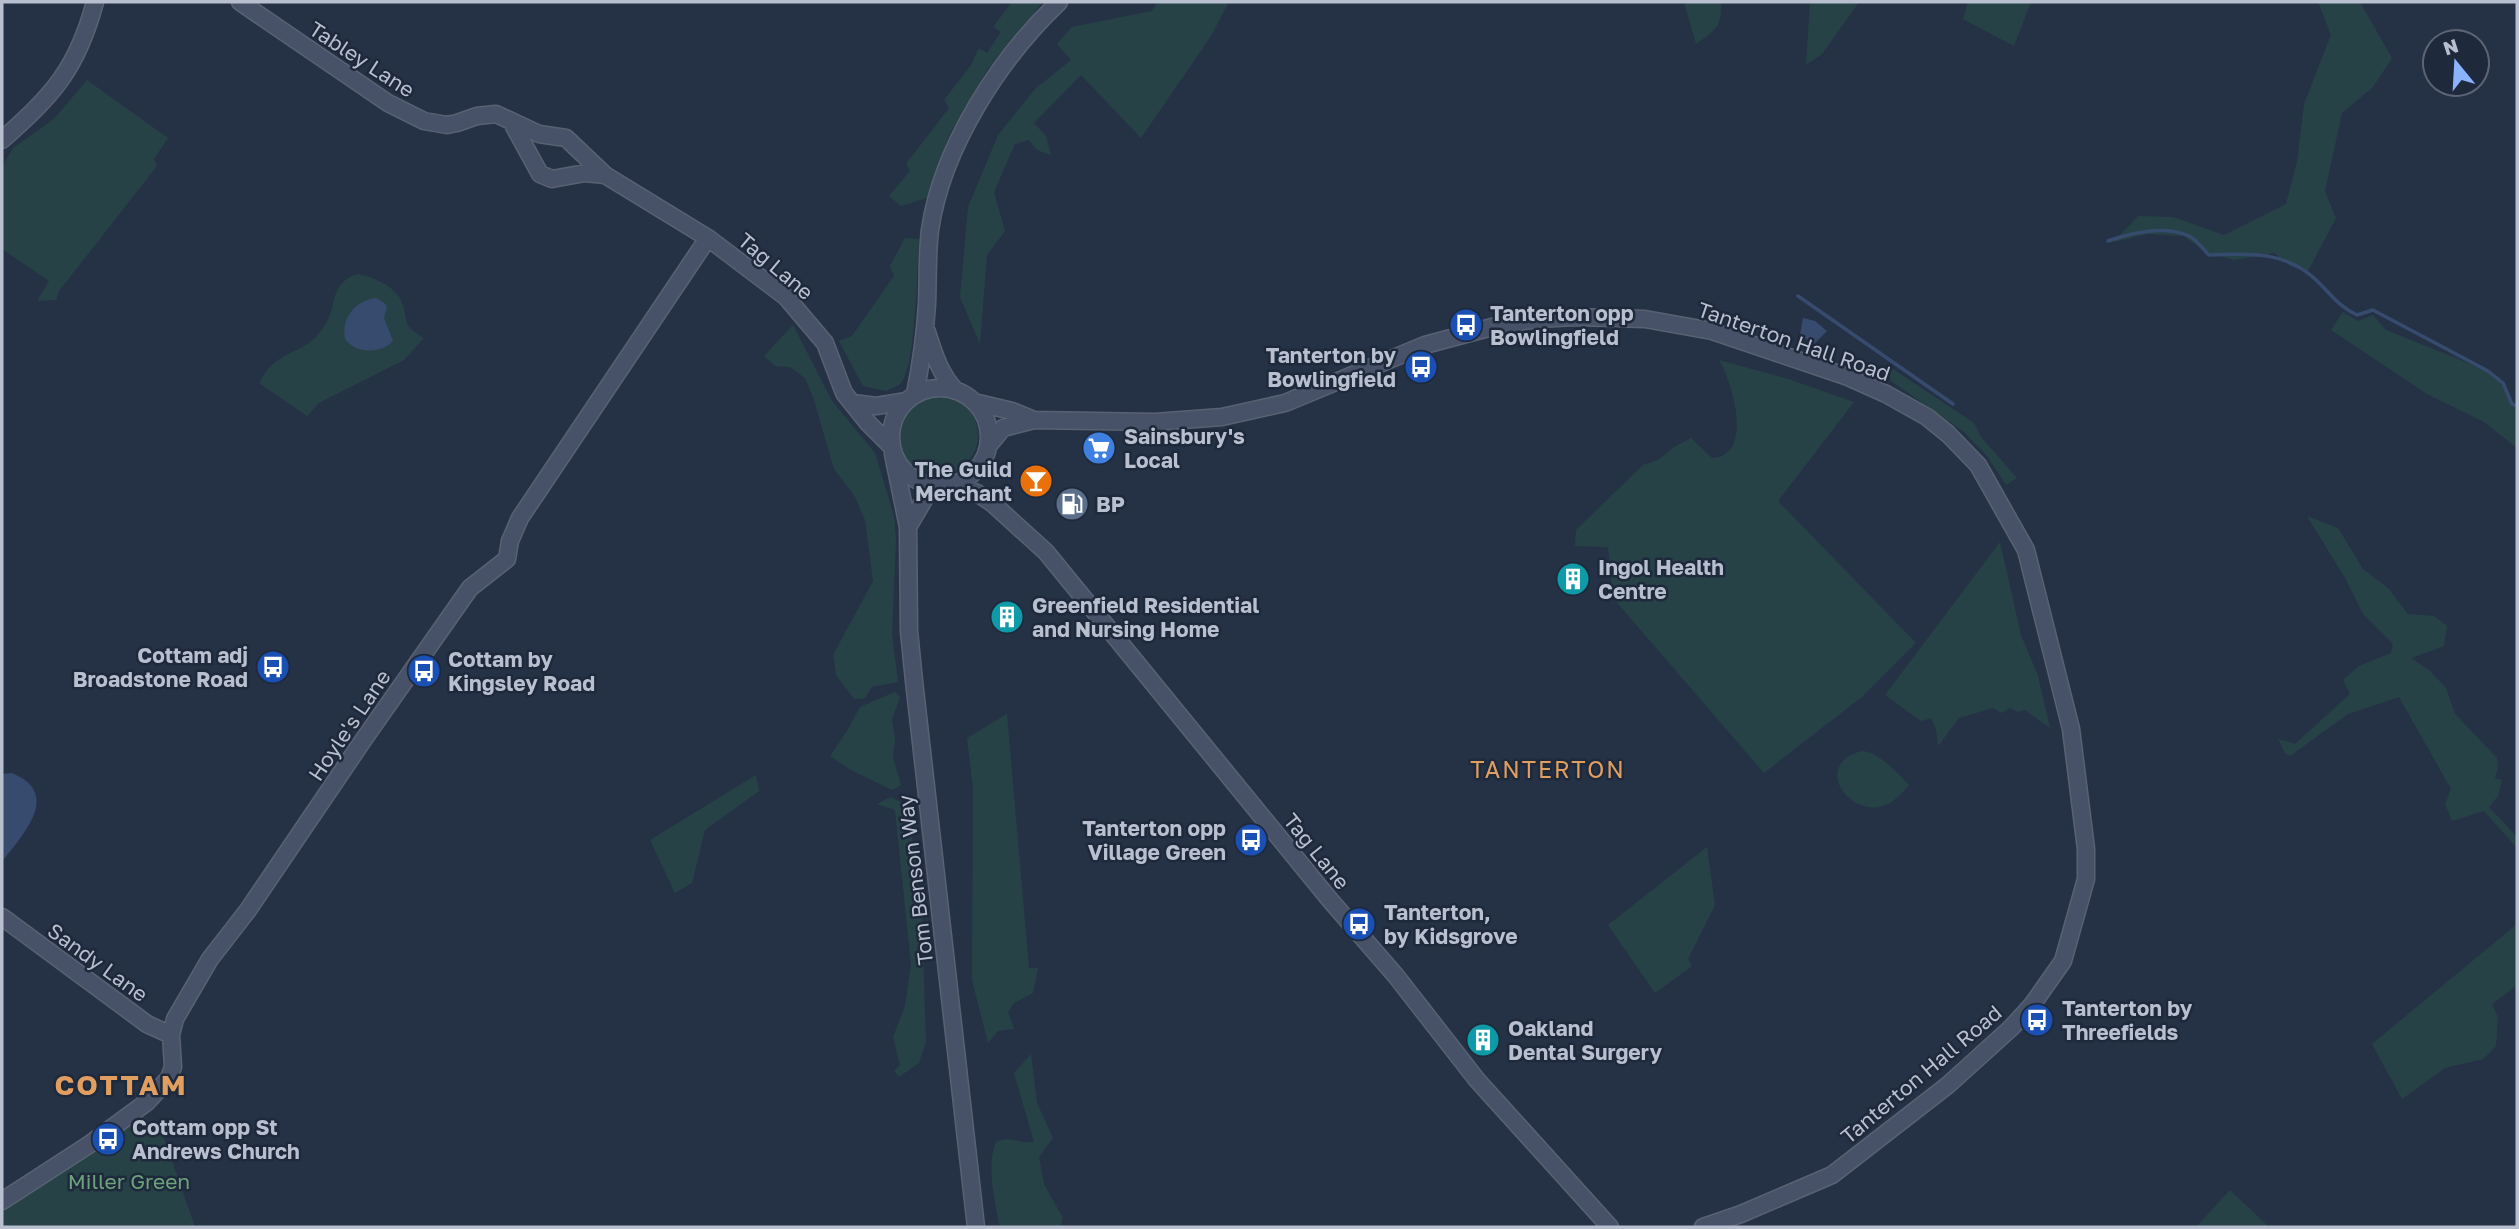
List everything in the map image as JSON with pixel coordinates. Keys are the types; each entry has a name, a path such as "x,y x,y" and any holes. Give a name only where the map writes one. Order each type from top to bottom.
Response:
{"main road":[{"path":"2,140 45,100 67,72 85,39 95,2"},
{"name":"Tabley Lane","path":"240,2 406,113 424,121 447,125 486,114 496,114 546,137 566,138 605,175 709,238"},
{"path":"925,327 944,379 956,391 974,402 984,414 989,429 989,445 980,467 962,481 937,486 915,480 901,468 892,450 890,437 893,420 911,397 925,327 930,229 958,143 986,91 1036,24 1059,2"},
{"path":"510,119 536,170 546,178 559,179 585,173 605,175"},
{"path":"532,158 536,145 546,137"},
{"path":"567,175 575,163 575,149"},
{"name":"Tag Lane","path":"709,238 800,311 825,344 844,393 892,450"},
{"name":"Hoyle's Lane","path":"2,1201 90,1144 159,1091 169,1078 173,1067 171,1035 175,1020 184,1000 210,959 248,910 470,588 507,559 510,541 520,518 709,238"},
{"name":"Tanterton Hall Road","path":"989,445 1003,428 1034,420 1154,422 1223,417 1285,403 1425,345 1496,326 1536,319 1610,316 1701,328 1864,383 1927,416 1978,465 2026,550 2071,729 2086,849 2086,879 2063,961 2032,1005 2011,1028 1948,1085 1832,1175 1741,1214 1703,1227"},
{"path":"853,403 876,406 911,397 932,388 956,391"},
{"name":"Tanterton Hall Road","path":"974,402 1012,411 1034,420"},
{"name":"Tom Benson Way","path":"892,450 908,527 909,631 976,1227"},
{"name":"Tag Lane","path":"980,467 992,503"},
{"name":"Tag Lane","path":"956,483 992,503 1046,552 1330,900 1396,976 1476,1080 1610,1227"},
{"path":"908,527 928,493 937,486"},
{"name":"Sandy Lane","path":"2,917 146,1024 171,1035"}],"green space":[{"path":"1012,2 1043,2 988,69 949,135 930,197 901,206 889,196 910,171 906,164 949,108 944,100 971,65 979,48 987,53 1001,32 993,27"},
{"path":"1157,2 1229,2 1211,36 1141,138 1081,75 1034,123 1046,136 1051,155 1037,150 1029,140 1015,144 994,192 1005,231 987,255 980,344 960,297 968,207 998,135 1035,89 1071,60 1057,44 1072,27 1152,11"},
{"path":"1684,2 1721,2 1719,23 1696,44"},
{"path":"1810,2 1859,2 1822,54 1806,65"},
{"path":"1968,2 2031,2 2014,46 1963,19"},
{"path":"2318,2 2360,2 2392,58 2373,87 2342,113 2325,191 2336,218 2308,271 2290,266 2274,253 2234,260 2204,251 2184,236 2147,234 2114,242 2138,216 2173,217 2224,235 2286,204 2297,162 2304,104 2331,35"},
{"path":"87,80 168,138 154,159 157,166 59,291 56,300 37,301 49,281 2,249 2,167 13,148 54,119"},
{"path":"905,238 919,239 913,337 906,374 901,383 886,391 863,386 839,341 852,336 894,276 890,266"},
{"path":"358,274 377,280 394,291 404,308 408,325 424,338 404,360 319,403 307,416 259,383 272,365 305,346 318,335 328,319 338,289 348,278"},
{"path":"2343,312 2358,321 2373,315 2386,330 2488,371 2503,383 2512,404 2517,406 2517,448 2484,422 2427,394 2331,330"},
{"path":"793,325 832,401 875,453 894,516 896,538 892,634 898,682 872,687 865,698 854,699 836,675 833,655 873,581 865,520 854,495 834,469 805,378 790,367 775,366 764,356"},
{"path":"1719,360 1788,379 1854,402 1778,501 1916,643 1863,696 1764,773 1613,598 1608,547 1575,546 1576,530 1643,465 1658,460 1691,438 1712,458 1725,454 1733,445 1737,432 1734,400"},
{"path":"1887,365 1974,423 1981,437 2017,478 2006,485 1987,456 1964,432 1891,381"},
{"path":"938,395 953,398 966,407 975,420 978,435 975,450 966,463 953,472 938,475 923,472 910,463 901,450 898,435 901,420 910,407 923,398"},
{"path":"2307,516 2338,528 2363,569 2388,588 2408,614 2434,616 2447,626 2444,646 2411,658 2430,671 2446,688 2455,714 2497,758 2495,778 2502,780 2498,796 2489,807 2517,837 2517,848 2484,811 2452,821 2445,804 2451,789 2399,697 2348,714 2290,756 2285,753 2278,739 2295,744 2350,694 2343,680 2359,666 2391,653 2393,644 2363,614 2345,578"},
{"path":"2000,542 2021,635 2038,676 2050,728 2025,710 2018,712 2010,708 2001,713 1993,708 1959,718 1938,746 1936,729 1931,718 1921,721 1885,695"},
{"path":"895,692 900,697 892,719 895,739 893,758 901,785 892,790 849,769 830,756 860,707"},
{"path":"1007,714 1029,968 1038,968 1033,993 1014,1003 1008,1012 1014,1029 998,1031 988,1043 972,980 973,788 967,738"},
{"path":"1863,751 1883,760 1909,785 1888,804 1874,807 1861,805 1841,789 1837,778 1839,767 1847,757"},
{"path":"756,775 759,791 705,830 692,883 675,893 650,840"},
{"path":"890,797 901,802 909,814 922,921 926,1041 919,1063 899,1077 894,1071 900,1065 893,1037 905,1006 911,964 895,810 877,804"},
{"path":"1707,847 1715,905 1688,959 1692,966 1655,993 1608,925"},
{"path":"2517,924 2517,985 2492,1004 2498,1017 2496,1046 2483,1059 2445,1068 2402,1099 2372,1044"},
{"path":"1031,1054 1037,1103 1053,1138 1039,1157 1044,1184 1063,1218 1060,1227 1000,1227 992,1184 993,1151 996,1142 1001,1140 1034,1142 1014,1073"},
{"name":"Miller Green","path":"142,1115 163,1135 195,1227 2,1227 2,1211"},
{"path":"2230,1190 2269,1227 2196,1227"}],"water":[{"path":"376,298 387,306 384,318 393,341 382,348 362,350 345,339 345,324 356,307"},
{"path":"1803,318 1815,321 1827,331 1814,344 1800,335"},
{"path":"12,773 27,782 35,792 37,803 27,828 2,862 2,774"}],"waterway":[{"path":"2108,241 2137,233 2169,231 2192,237 2209,255 2252,254 2292,264 2316,280 2340,304 2357,315 2373,310 2488,371 2503,383 2512,404 2517,406"},
{"path":"1798,296 1953,404"}],"place":[{"name":"Tanterton opp Bowlingfield","path":"1466,325"},
{"name":"Tanterton by Bowlingfield","path":"1421,367"},
{"name":"Sainsbury's Local","path":"1099,448"},
{"name":"The Guild Merchant","path":"1036,481"},
{"name":"BP","path":"1072,504"},
{"name":"Ingol Health Centre","path":"1573,579"},
{"name":"Greenfield Residential and Nursing Home","path":"1007,617"},
{"name":"Cottam adj Broadstone Road","path":"273,667"},
{"name":"Cottam by Kingsley Road","path":"424,671"},
{"name":"Tanterton opp Village Green","path":"1251,840"},
{"name":"Tanterton, by Kidsgrove","path":"1359,924"},
{"name":"Tanterton by Threefields","path":"2037,1020"},
{"name":"Oakland Dental Surgery","path":"1483,1040"},
{"name":"Cottam opp St Andrews Church","path":"108,1139"}],"district":[{"name":"TANTERTON","path":"1548,769"},
{"name":"COTTAM","path":"121,1084"}]}
